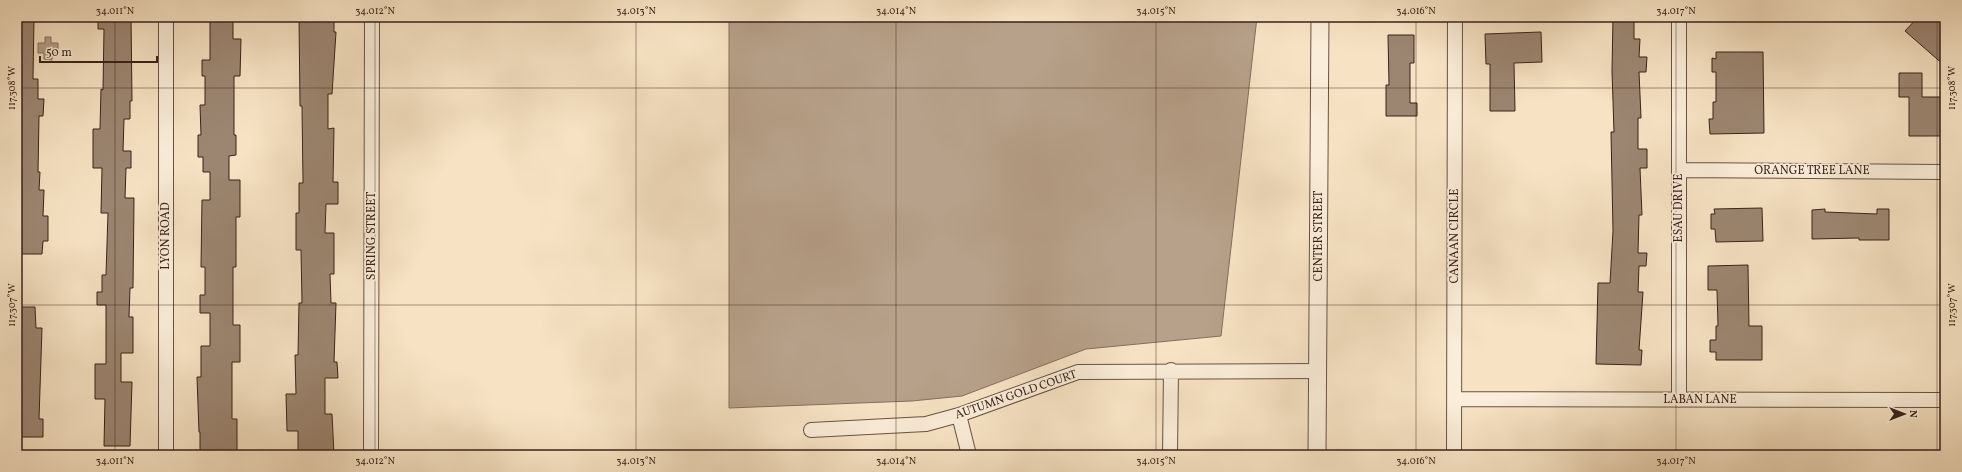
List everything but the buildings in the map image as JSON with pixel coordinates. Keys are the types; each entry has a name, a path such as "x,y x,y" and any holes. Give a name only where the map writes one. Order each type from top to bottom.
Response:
{"street":[{"name":"LYON ROAD","path":"166,17 166,455"},
{"name":"SPRING STREET","path":"372,17 372,455"},
{"name":"CENTER STREET","path":"1317,455 1320,17"},
{"name":"CANAAN CIRCLE","path":"1454,455 1455,17"},
{"name":"ESAU DRIVE","path":"1679,17 1679,400"},
{"name":"ORANGE TREE LANE","path":"1679,170 1945,172"},
{"name":"AUTUMN GOLD COURT","path":"811,430 926,424 958,415 1078,372 1171,370 1318,371"},
{"path":"1170,455 1171,370"},
{"name":"LABAN LANE","path":"1455,399 1945,400"},
{"path":"958,415 969,455"}],"shaded area":[{"path":"729,17 1257,17 1221,336 1086,349 962,396 912,401 729,408"},
{"path":"45,37 51,37 51,43 58,43 58,53 52,53 52,60 44,59 44,53 38,53 38,43 45,43"}]}
